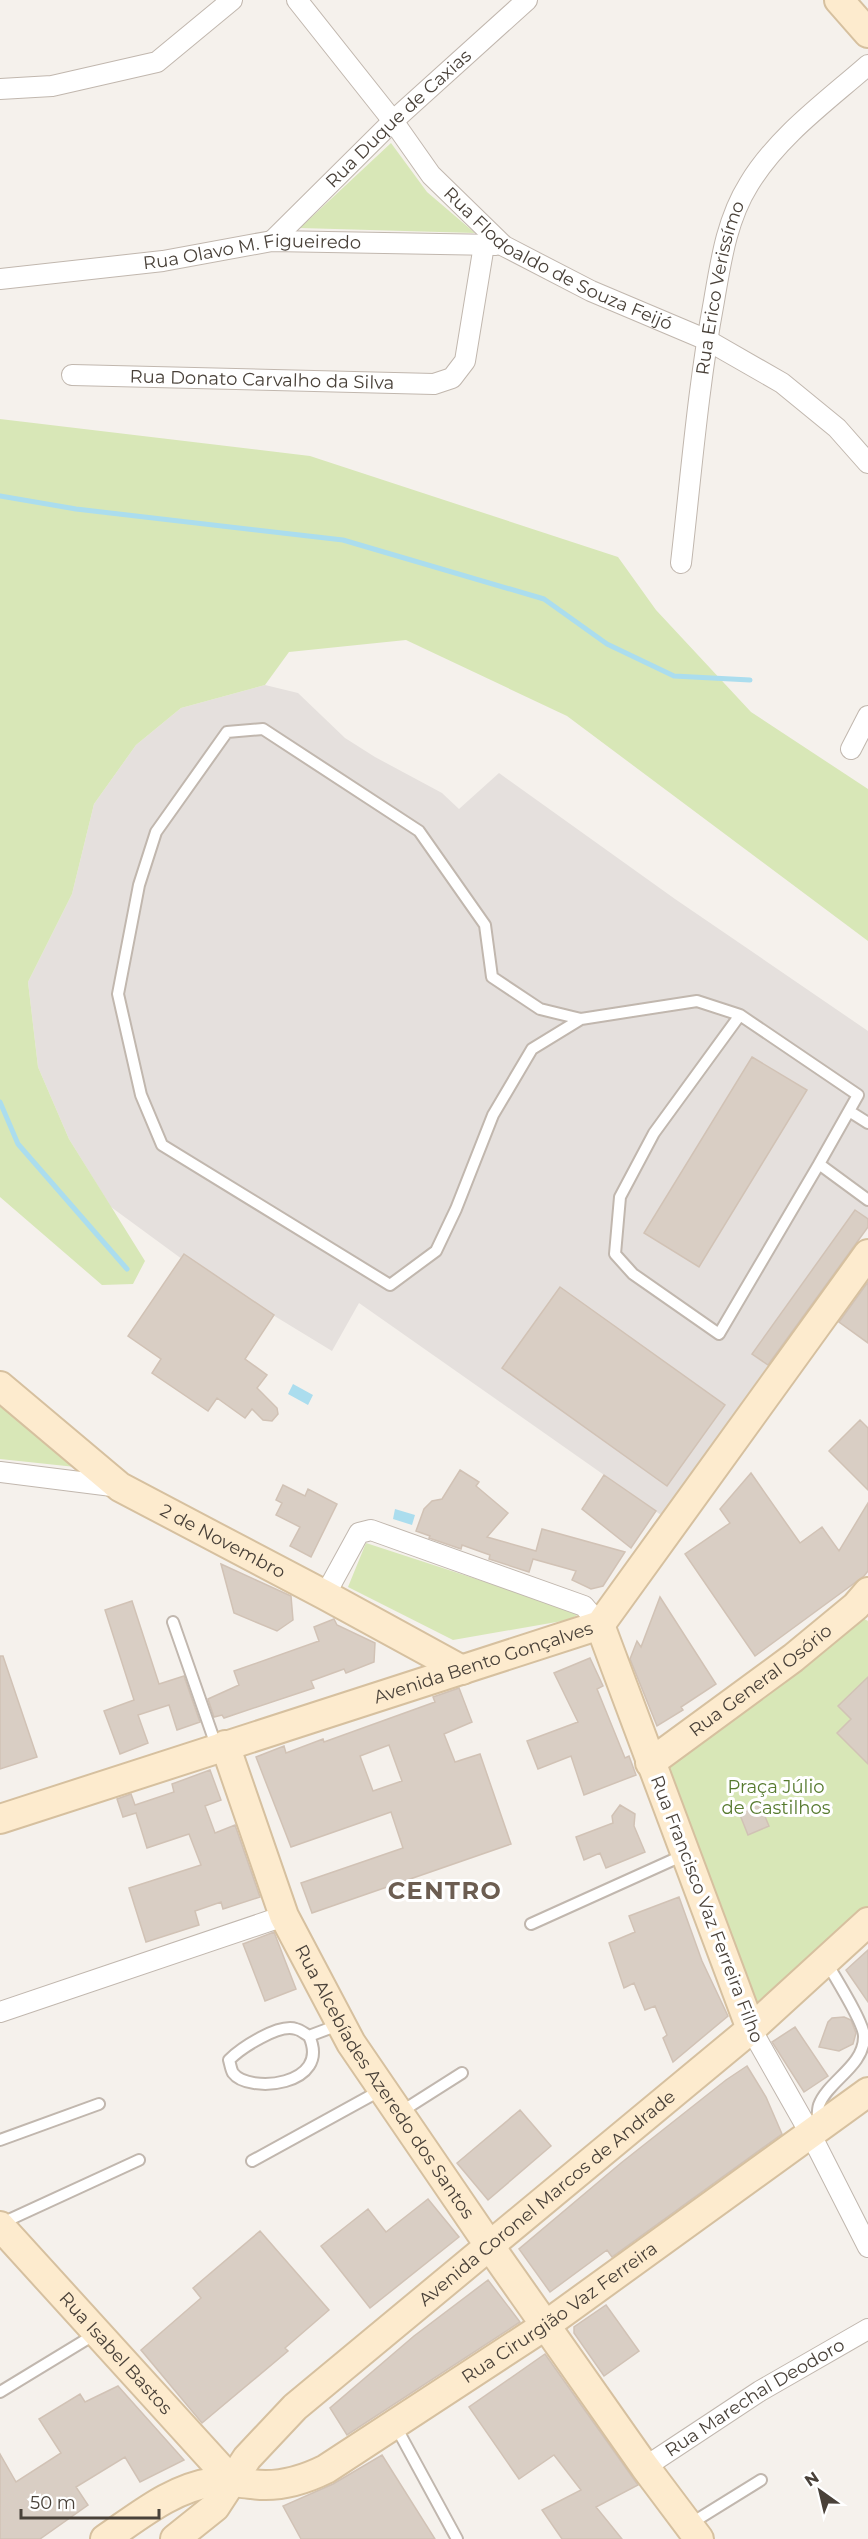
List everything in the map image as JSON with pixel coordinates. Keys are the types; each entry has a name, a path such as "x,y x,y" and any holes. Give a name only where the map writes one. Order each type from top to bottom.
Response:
{"street":[{"path":"0,89 52,86 157,62 232,0"},
{"name":"Rua Flodoaldo de Souza Feijó","path":"297,0 393,121 431,175 504,246 591,291 707,340 782,383 837,428 868,463"},
{"name":"Rua Duque de Caxias","path":"272,241 393,121 527,0"},
{"path":"839,0 868,33"},
{"name":"Rua Erico Verissímo","path":"681,563 707,340 724,247 734,213 749,183 773,151 868,65"},
{"name":"Rua Olavo M. Figueiredo","path":"0,279 164,261 272,241 504,246"},
{"name":"Rua Donato Carvalho da Silva","path":"72,375 434,384 452,378 465,361 484,245"},
{"path":"851,749 868,716"},
{"name":"Avenida Bento Gonçalves","path":"0,1819 600,1625 868,1254"},
{"name":"2 de Novembro","path":"0,1386 120,1487 325,1595 462,1671"},
{"path":"0,1472 120,1487"},
{"path":"325,1595 359,1533 371,1530 584,1606 600,1625"},
{"name":"Rua General Osório","path":"650,1763 720,1714 864,1603"},
{"name":"Rua Francisco Vaz Ferreira Filho","path":"600,1625 751,2030 814,2130 868,2247"},
{"name":"Rua Alcebíades Azeredo dos Santos","path":"221,1747 284,1916 341,2024 489,2244 645,2467 694,2532"},
{"path":"0,2012 284,1916"},
{"name":"Avenida Coronel Marcos de Andrade","path":"175,2539 215,2507 253,2451 288,2415 489,2244 642,2122 751,2030 868,1922"},
{"name":"Rua Cirurgião Vaz Ferreira","path":"105,2539 183,2490 201,2484 232,2481 271,2486 306,2479 326,2469 546,2325 868,2092"},
{"name":"Rua Isabel Bastos","path":"0,2225 232,2481"},
{"name":"Rua Marechal Deodoro","path":"645,2467 760,2391 868,2329"}],"lane":[{"path":"581,1019 532,1049 493,1115 456,1209 435,1251 390,1285 162,1145 141,1095 118,994 139,885 156,832 227,732 263,729 419,831 485,925 492,977 540,1009 581,1019 697,1001 740,1015 858,1095 718,1334 633,1274 615,1254 620,1197 654,1133 740,1015"},
{"path":"849,1111 868,1123"},
{"path":"819,1164 868,1200"},
{"path":"173,1622 221,1747"},
{"path":"531,1924 686,1854"},
{"path":"814,2130 818,2107 855,2060 864,2036 860,2022 826,1961"},
{"path":"309,2036 341,2024"},
{"path":"295,2028 309,2036 314,2047 314,2060 305,2073 280,2083 255,2083 240,2079 233,2073 229,2060 242,2047 278,2031 295,2028"},
{"path":"399,2113 462,2073"},
{"path":"252,2161 383,2089"},
{"path":"0,2140 99,2104"},
{"path":"0,2225 139,2160"},
{"path":"0,2392 97,2333"},
{"path":"395,2424 457,2539"},
{"path":"694,2532 760,2480"}],"shaded area":[{"path":"265,685 298,693 345,738 442,793 459,809 499,773 675,899 868,1031 868,1227 661,1515 359,1303 332,1351 186,1262 111,1207 69,1139 38,1067 28,982 72,894 94,804 136,745 181,708"}],"green space":[{"path":"391,143 427,192 475,233 300,228"},
{"path":"0,419 310,456 618,557 656,610 751,712 868,789 868,941 567,716 406,640 289,652 265,685 181,708 136,745 94,804 72,894 28,982 38,1067 69,1139 145,1261 133,1284 102,1285 0,1197"},
{"path":"0,1404 85,1468 0,1459"},
{"path":"366,1543 581,1613 568,1620 453,1640 348,1587"},
{"name":"Praça Júlio de Castilhos","path":"857,1615 868,1621 868,1912 758,2016 667,1766"}],"water":[{"path":"293,1384 313,1395 308,1405 288,1394"},
{"path":"395,1509 415,1515 412,1525 393,1519"}],"building":[{"path":"752,1057 807,1090 699,1267 644,1233"},
{"path":"855,1210 868,1219 868,1227 768,1365 752,1354"},
{"path":"184,1254 274,1315 245,1359 267,1375 257,1388 277,1408 278,1414 272,1421 263,1420 252,1409 245,1418 217,1398 208,1411 152,1373 161,1359 128,1336"},
{"path":"868,1282 868,1343 839,1322"},
{"path":"560,1287 725,1405 667,1486 502,1368"},
{"path":"860,1420 868,1428 868,1490 829,1451"},
{"path":"460,1470 479,1482 476,1486 508,1513 487,1537 536,1551 542,1529 625,1552 603,1586 591,1589 572,1580 576,1571 533,1559 529,1572 489,1559 490,1555 462,1545 461,1549 416,1531 424,1509 432,1501 442,1499"},
{"path":"751,1473 800,1543 822,1527 839,1551 868,1503 868,1571 755,1656 685,1554 730,1523 720,1509"},
{"path":"604,1475 656,1511 631,1548 582,1509"},
{"path":"283,1485 305,1496 308,1489 337,1504 311,1557 290,1546 300,1527 276,1515 282,1503 276,1500"},
{"path":"221,1564 291,1596 293,1620 277,1631 234,1613"},
{"path":"660,1597 716,1684 681,1707 683,1710 657,1726 630,1659 637,1641 641,1647"},
{"path":"132,1601 159,1684 184,1676 200,1722 177,1730 169,1705 138,1715 148,1743 120,1754 104,1711 134,1700 105,1610"},
{"path":"334,1619 337,1625 375,1643 374,1662 346,1673 344,1669 311,1681 314,1688 224,1718 222,1715 214,1717 208,1699 239,1685 234,1671 319,1641 314,1627"},
{"path":"0,1656 3,1656 37,1757 0,1769"},
{"path":"590,1658 603,1686 597,1689 625,1758 629,1756 636,1775 584,1795 571,1756 538,1769 527,1741 578,1722 554,1673"},
{"path":"868,1677 868,1764 837,1733 851,1719 838,1706"},
{"path":"459,1688 472,1722 444,1734 455,1762 480,1754 511,1844 312,1913 301,1883 403,1848 391,1812 291,1847 256,1757 284,1746 286,1753 323,1739 324,1742 435,1702 433,1697","holes":["389,1745 402,1781 373,1791 360,1756"]},
{"path":"210,1770 221,1800 205,1806 215,1833 235,1825 260,1897 223,1909 221,1902 195,1911 199,1925 146,1942 129,1888 201,1865 189,1834 147,1848 136,1813 123,1817 117,1799 131,1794 135,1805 174,1792 172,1784"},
{"path":"759,1802 769,1826 748,1835 738,1810"},
{"path":"620,1805 635,1814 634,1826 645,1852 606,1868 600,1853 584,1860 576,1837 613,1823 612,1816"},
{"path":"679,1897 702,1961 728,2016 673,2062 663,2038 667,2035 655,2006 645,2010 634,1983 624,1988 609,1943 635,1932 629,1916"},
{"path":"274,1932 296,1989 265,2001 243,1944"},
{"path":"868,1950 868,2002 846,1970"},
{"path":"844,2017 851,2020 856,2033 853,2044 839,2051 819,2047 828,2022 832,2018"},
{"path":"795,2027 828,2076 804,2092 772,2042"},
{"path":"747,2066 766,2097 782,2134 612,2257 607,2250 550,2292 519,2249 621,2163"},
{"path":"520,2110 551,2146 488,2200 457,2163"},
{"path":"428,2199 459,2237 370,2308 321,2246 368,2209 386,2232"},
{"path":"260,2231 329,2310 285,2348 288,2351 202,2423 141,2350 201,2298 193,2288"},
{"path":"488,2280 520,2322 347,2435 330,2408 414,2336"},
{"path":"606,2305 639,2351 604,2376 574,2333 574,2327"},
{"path":"545,2354 638,2485 596,2507 622,2539 562,2539 542,2510 581,2490 554,2455 519,2479 469,2407"},
{"path":"118,2386 184,2460 140,2482 125,2457 76,2487 88,2505 40,2539 0,2539 0,2454 16,2482 61,2453 39,2419 80,2394 85,2402"},
{"path":"382,2455 435,2539 301,2539 283,2506 333,2484"}],"waterway":[{"path":"0,496 76,509 343,540 544,599 607,644 674,676 750,680"},
{"path":"0,1102 18,1144 127,1269"}],"district":[{"name":"CENTRO","path":"445,1890"}]}
